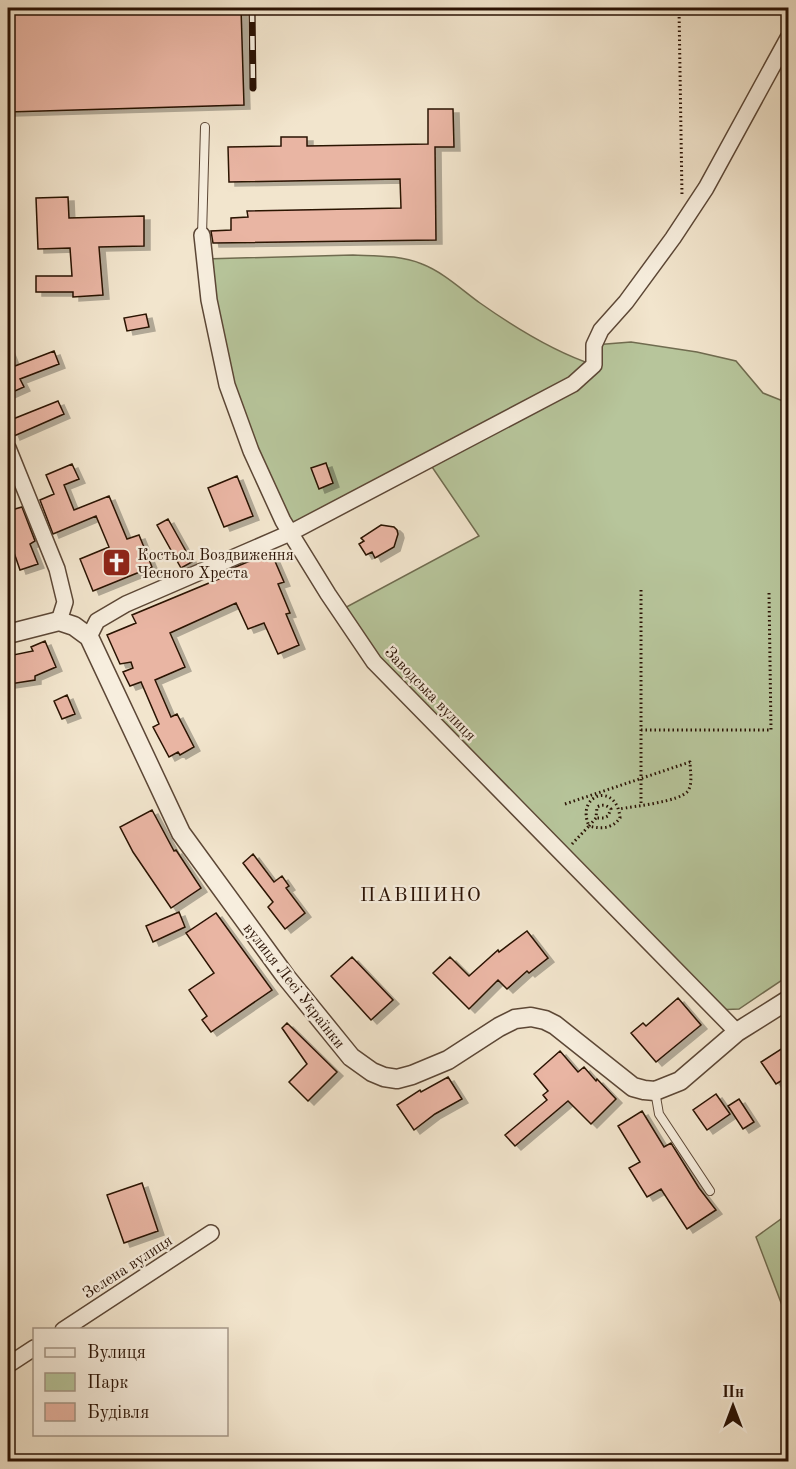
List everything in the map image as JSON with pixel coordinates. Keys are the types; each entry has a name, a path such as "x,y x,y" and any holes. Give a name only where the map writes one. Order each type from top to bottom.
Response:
{"street":[{"path":"8,634 58,621 74,626 89,637 97,621 126,604 290,533 573,384 594,365 594,345 601,330 626,302 706,188 789,38"},
{"name":"Заводська вулиця","path":"202,235 209,300 227,386 251,451 283,521 328,594 374,662 737,1032"},
{"path":"8,448 57,569 65,602 58,621"},
{"name":"вулиця Лесі Українки","path":"89,637 181,833 286,977 351,1057 372,1072 384,1077 412,1076 448,1060 515,1019 531,1017 555,1025 633,1087 655,1091"},
{"path":"655,1091 680,1081 737,1032 789,1000"},
{"name":"Зелена вулиця","path":"65,1328 211,1233"},
{"path":"8,1365 33,1349"}],"lane":[{"path":"202,235 205,127"},
{"path":"655,1091 659,1114 710,1191"}],"path":[{"path":"679,8 682,225"},
{"path":"641,591 641,804"},
{"path":"641,730 771,730 770,593"},
{"path":"565,804 690,762 691,782 688,791 674,800 619,809"},
{"path":"589,826 586,819 586,808 598,794"},
{"path":"589,826 606,828 615,824 620,818 616,802 609,796 598,794"},
{"path":"563,854 596,818 597,807 601,805 611,809 609,816 596,818"}],"green space":[{"path":"353,255 397,257 430,267 520,330 579,360 594,365 594,345 631,342 697,352 736,361 763,393 788,403 788,976 739,1009 715,1010 423,712 339,611 479,536 428,461 290,533 227,385 204,259"},
{"path":"788,1214 788,1321 756,1237"}],"building":[{"path":"8,8 241,8 244,105 8,112"},
{"path":"428,109 453,109 454,147 435,147 436,240 213,243 211,231 231,230 231,218 248,217 247,211 401,208 400,179 229,182 228,147 281,146 281,137 307,137 307,146 428,144"},
{"path":"68,197 69,218 144,216 144,246 99,247 103,295 73,297 73,292 36,292 36,276 72,276 70,248 38,249 36,198"},
{"path":"146,314 149,327 127,331 124,318"},
{"path":"8,348 15,366 54,351 59,364 20,379 24,387 8,394"},
{"path":"58,401 64,414 14,436 8,421"},
{"path":"326,463 333,483 319,489 311,468"},
{"path":"72,464 79,479 64,485 74,510 109,496 127,539 139,535 152,567 93,591 80,559 109,547 96,516 53,534 40,500 54,494 46,475"},
{"path":"237,476 253,516 224,527 208,488"},
{"path":"22,507 35,541 30,544 38,564 20,570 8,535 8,511"},
{"path":"168,519 192,562 181,568 157,525"},
{"path":"381,525 394,527 397,530 394,547 375,558 372,552 366,555 359,544 364,541 361,538"},
{"path":"271,552 284,582 278,584 290,613 286,614 299,645 278,654 264,623 248,629 236,603 170,633 185,667 155,680 171,717 177,714 194,747 180,755 178,752 169,757 153,727 159,724 141,682 130,686 123,672 133,668 131,662 120,664 107,635 136,623 132,615 221,578 219,574"},
{"path":"45,641 56,667 35,676 35,680 10,684 8,656 33,651 31,647"},
{"path":"67,695 75,714 62,719 54,701"},
{"path":"152,810 174,851 176,850 201,888 171,908 133,852 120,827"},
{"path":"253,854 274,882 282,876 289,886 286,888 305,913 285,929 268,907 273,902 243,863"},
{"path":"179,912 185,927 153,942 146,926"},
{"path":"216,913 272,990 211,1032 202,1020 207,1016 189,990 214,973 186,933"},
{"path":"527,931 548,958 529,973 527,971 507,989 498,980 469,1009 433,973 450,957 469,976 498,950 499,952"},
{"path":"352,957 393,1000 371,1020 331,976"},
{"path":"678,998 701,1025 656,1062 631,1033 643,1023 646,1026"},
{"path":"287,1023 337,1072 308,1101 289,1082 307,1064 282,1028"},
{"path":"789,1044 789,1076 776,1084 761,1062"},
{"path":"560,1051 578,1072 584,1067 616,1099 591,1124 568,1101 515,1146 505,1135 547,1100 543,1095 548,1091 534,1074"},
{"path":"448,1077 462,1099 435,1114 414,1130 397,1105 420,1090 421,1092"},
{"path":"716,1094 730,1114 707,1130 693,1110"},
{"path":"739,1099 754,1122 743,1129 728,1106"},
{"path":"642,1111 664,1147 671,1143 699,1188 716,1210 687,1229 661,1189 647,1197 629,1168 640,1162 618,1126"},
{"path":"142,1183 158,1231 124,1243 107,1195"}],"railway":[{"path":"252,8 253,88"}],"place":[{"name":"Костьол Воздвиження Чесного Хреста","path":"116,563"}],"district":[{"name":"ПАВШИНО","path":"421,894"}]}
